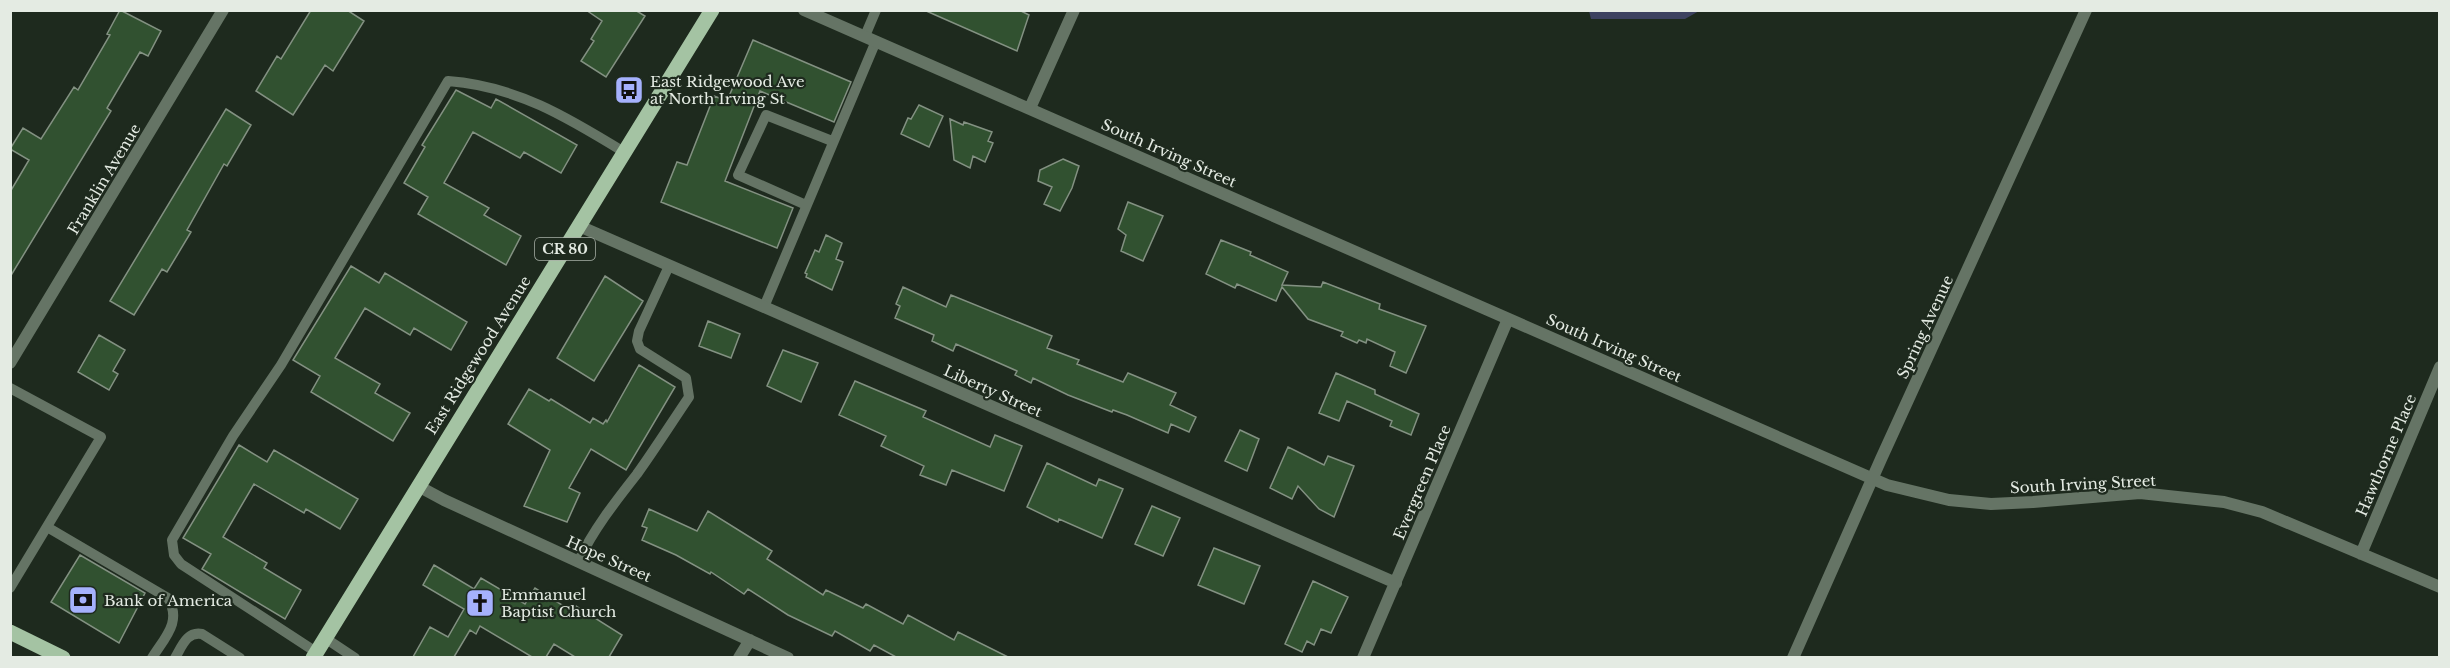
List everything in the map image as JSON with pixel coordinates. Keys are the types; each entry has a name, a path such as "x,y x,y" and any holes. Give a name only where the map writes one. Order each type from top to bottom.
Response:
{"main road":[{"name":"East Ridgewood Avenue","path":"315,655 712,10"},
{"path":"10,632 63,657"}],"street":[{"name":"Franklin Avenue","path":"10,363 223,10"},
{"name":"South Irving Street","path":"804,10 1872,479 1906,491 1938,498 1991,504 2140,493 2224,502 2262,513 2439,587"},
{"path":"1030,108 1074,10"},
{"name":"Spring Avenue","path":"1793,657 2086,10"},
{"name":"Liberty Street","path":"579,226 1396,583"},
{"name":"Evergreen Place","path":"1363,657 1508,319"},
{"name":"Hawthorne Place","path":"2361,554 2439,368"},
{"name":"Hope Street","path":"418,486 578,562 788,657"},
{"path":"739,657 750,640"}],"lane":[{"path":"764,307 832,141 870,38 876,10"},
{"path":"315,655 181,564 174,555 172,540 233,436 281,365 448,81 478,83 521,96 561,114 624,152"},
{"path":"806,205 738,175 766,115 832,141"},
{"path":"578,562 586,544 615,501 637,474 690,397 686,378 640,349 637,341 639,331 669,266"},
{"path":"10,388 101,436 10,588"},
{"path":"47,527 168,598 174,609 172,625 152,657"},
{"path":"175,657 188,637 196,633 202,634 240,657"},
{"path":"325,638 356,657"}],"shaded area":[{"path":"1589,10 1699,11 1685,19 1591,19"}],"building":[{"path":"120,10 161,31 148,56 140,52 107,108 111,111 10,277 10,192 29,160 10,149 23,128 41,139 74,87 78,90 110,35 107,34"},
{"path":"311,10 347,10 364,21 333,71 325,65 293,115 256,91 277,56 281,59"},
{"path":"586,10 635,10 645,16 606,77 581,61 594,41 591,39 602,21"},
{"path":"924,10 1019,10 1029,15 1017,51"},
{"path":"753,40 851,82 834,122 760,91 725,181 793,208 777,248 661,202 677,162 687,165 714,96 727,101"},
{"path":"456,90 491,108 496,99 577,145 561,173 524,152 520,158 473,132 444,183 489,208 484,215 521,236 506,265 418,214 428,197 404,183 425,147 422,145"},
{"path":"919,105 943,116 929,147 901,134 908,118 911,119"},
{"path":"226,109 251,125 227,166 224,164 187,230 191,232 167,272 162,269 134,315 110,301"},
{"path":"950,119 963,125 964,122 992,132 988,141 993,143 985,162 973,156 970,168 954,160"},
{"path":"1063,159 1079,166 1072,188 1060,211 1044,204 1052,187 1038,181 1040,170"},
{"path":"1128,202 1163,216 1143,261 1121,251 1126,235 1118,229"},
{"path":"826,235 842,243 836,259 843,262 832,290 806,277 805,273 815,250 819,252"},
{"path":"1221,240 1251,252 1250,255 1288,272 1282,285 1321,287 1323,282 1380,304 1379,309 1426,326 1406,373 1390,366 1395,352 1367,339 1366,343 1359,340 1357,343 1341,336 1343,332 1308,319 1282,287 1276,301 1237,284 1235,288 1206,274"},
{"path":"351,266 379,283 385,273 467,322 451,350 414,328 410,335 365,308 335,358 380,384 375,393 410,413 393,441 311,392 320,376 293,360"},
{"path":"605,276 643,301 594,381 557,358"},
{"path":"903,287 946,307 951,295 1052,336 1047,348 1079,360 1077,364 1123,382 1128,373 1176,393 1170,405 1196,417 1189,432 1171,424 1168,433 1127,415 1113,410 1112,412 1068,395 1033,378 1031,383 1015,375 1017,371 956,344 953,351 932,341 934,335 895,318 900,306 896,304"},
{"path":"708,321 740,334 731,358 699,346"},
{"path":"99,335 125,350 113,371 118,374 109,390 78,372"},
{"path":"783,350 818,363 801,402 767,386"},
{"path":"639,365 675,387 626,470 591,449 569,488 580,493 567,522 524,506 550,450 508,424 529,389 549,401 551,399 590,423 593,418 603,424 606,420 607,422"},
{"path":"1336,373 1375,390 1375,394 1419,414 1411,435 1390,426 1392,421 1347,401 1339,421 1319,413"},
{"path":"855,381 926,411 923,417 990,447 995,435 1022,446 1004,491 952,470 946,485 920,475 924,466 881,446 886,436 839,415"},
{"path":"1240,430 1259,439 1247,471 1225,461"},
{"path":"239,445 267,462 274,450 358,499 340,529 306,509 304,513 254,484 223,537 267,563 264,568 301,590 285,619 202,569 211,554 183,538"},
{"path":"1288,447 1324,465 1328,456 1354,466 1334,517 1319,509 1298,486 1292,499 1270,488"},
{"path":"1047,463 1096,486 1099,479 1123,489 1102,538 1059,519 1058,522 1027,507"},
{"path":"1152,506 1180,518 1163,556 1135,544"},
{"path":"649,509 697,531 708,511 772,551 767,559 823,595 826,590 863,608 866,604 903,624 908,615 954,640 958,632 1008,657 896,657 874,645 870,651 835,631 832,636 788,615 748,589 744,594 711,572 710,574 642,540 647,528 642,526"},
{"path":"1214,548 1260,566 1244,604 1198,585"},
{"path":"80,555 145,593 119,643 51,602"},
{"path":"434,565 474,589 481,578 525,604 535,588 573,612 576,606 622,635 609,657 575,657 554,644 546,657 532,657 480,626 476,634 470,630 454,657 413,657 430,627 448,637 464,609 423,585"},
{"path":"1313,581 1348,597 1331,633 1321,629 1314,645 1307,641 1302,652 1285,644"}],"place":[{"name":"East Ridgewood Ave at North Irving St","path":"629,90"},
{"name":"Bank of America","path":"83,600"},
{"name":"Emmanuel Baptist Church","path":"480,603"}]}
